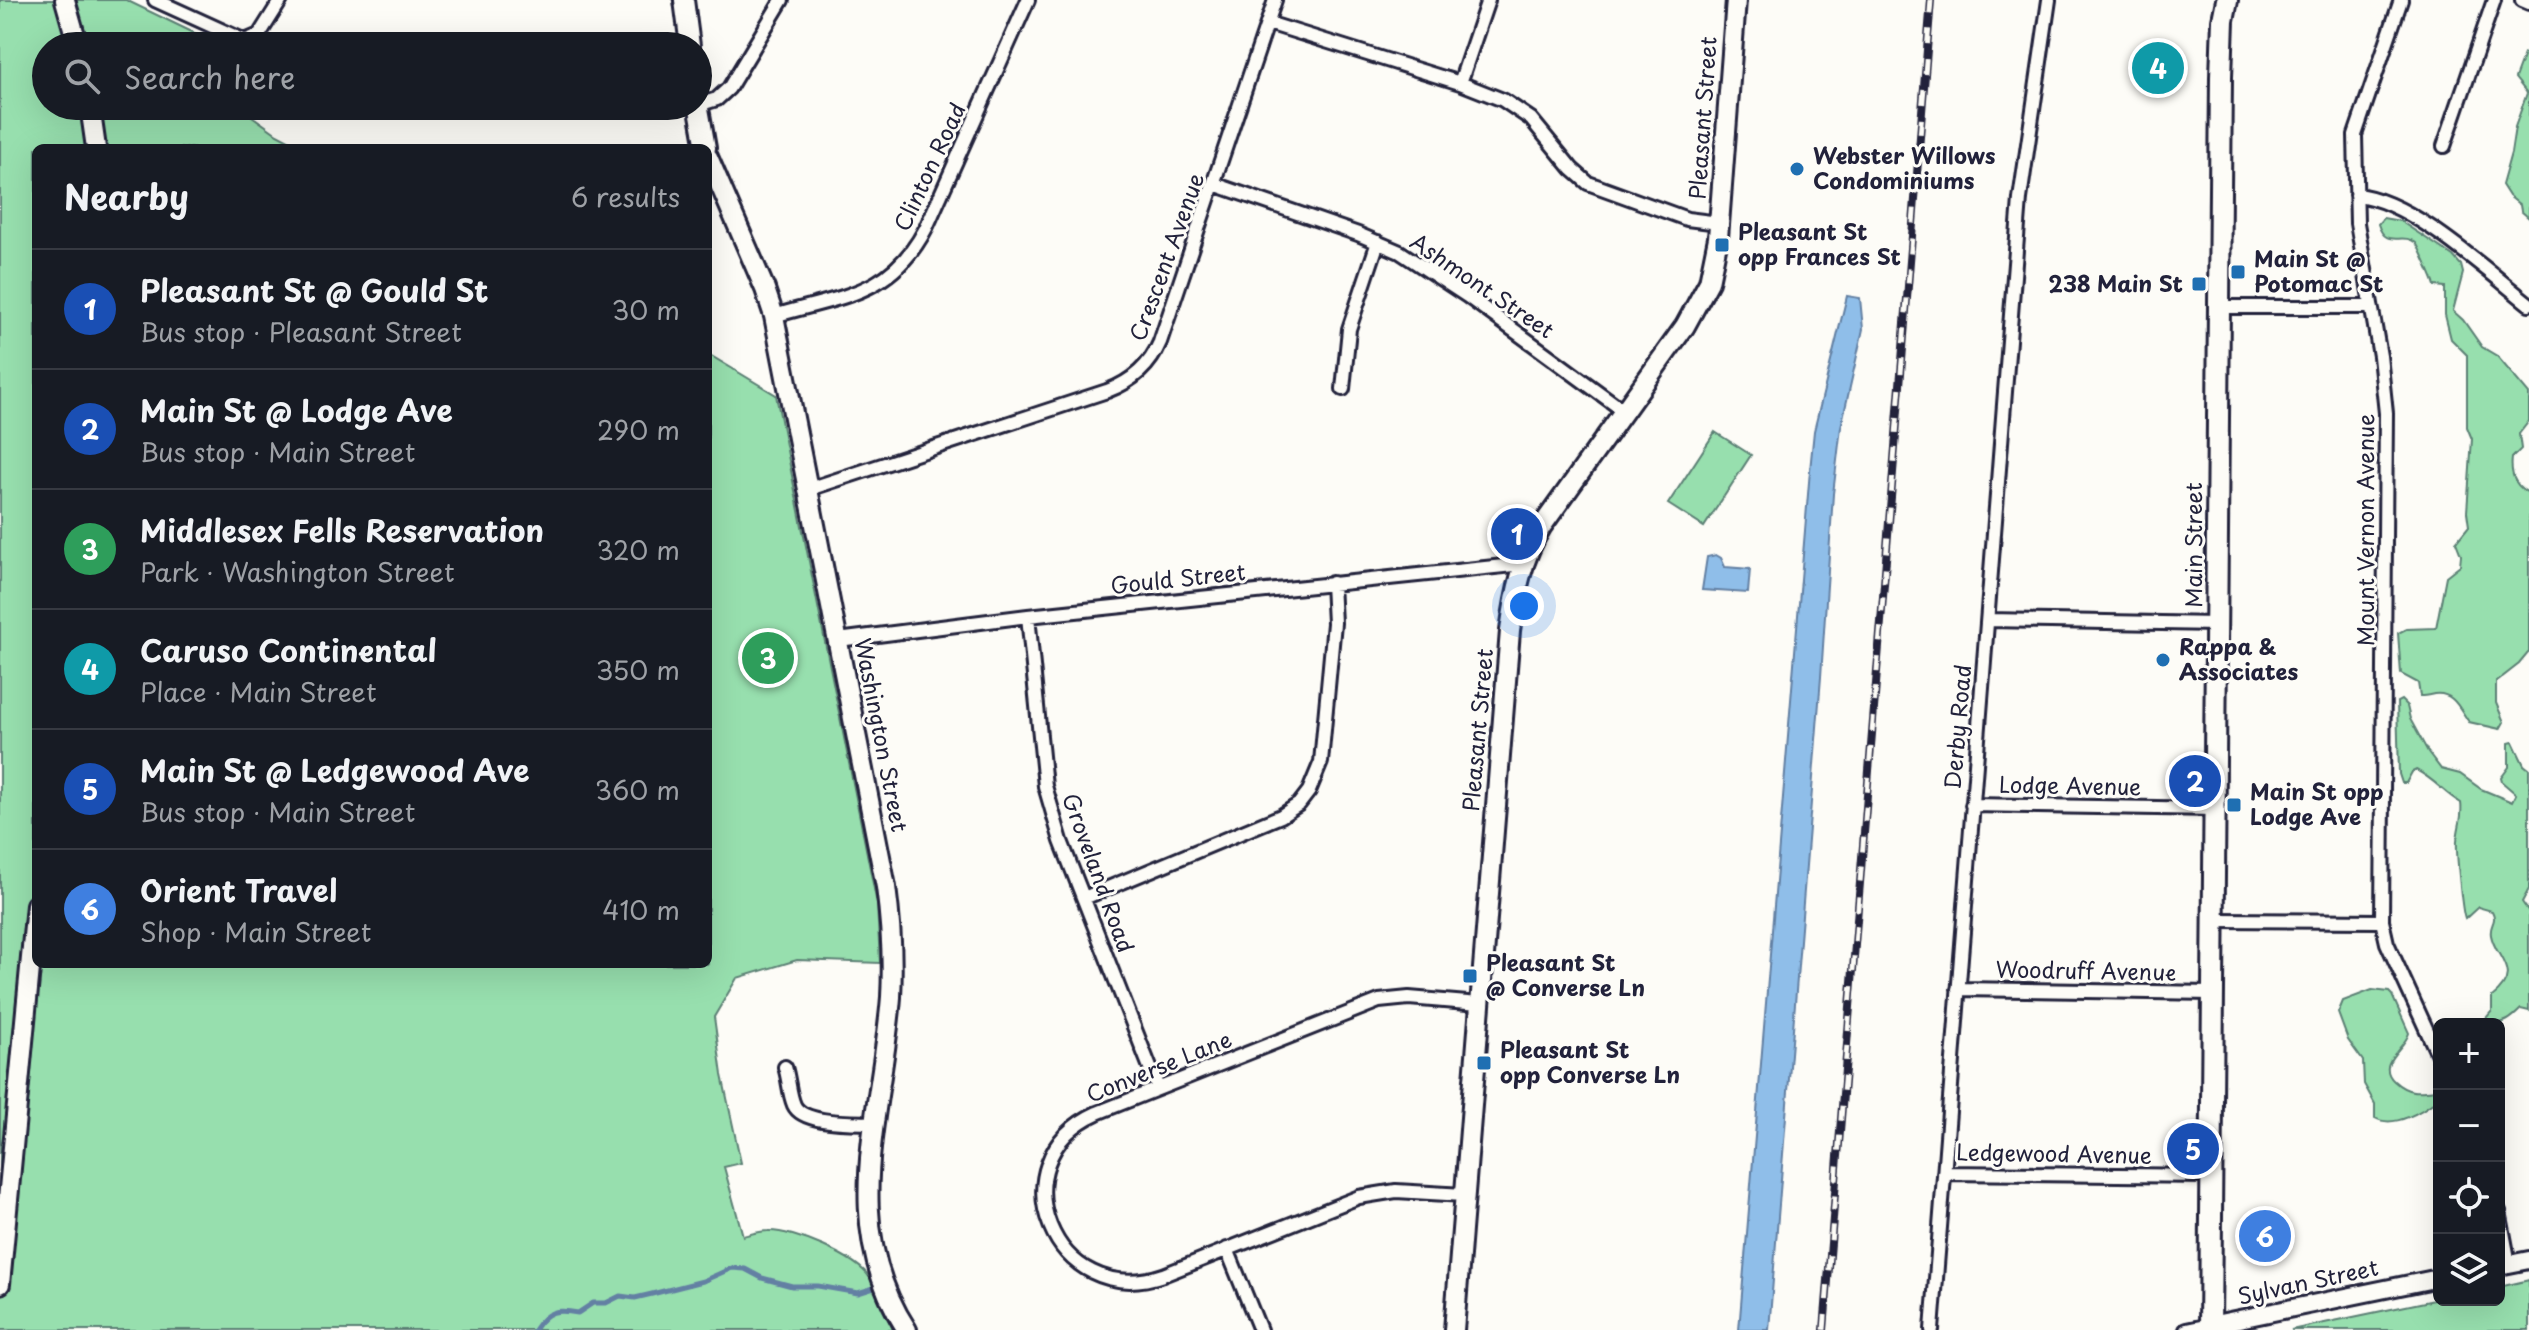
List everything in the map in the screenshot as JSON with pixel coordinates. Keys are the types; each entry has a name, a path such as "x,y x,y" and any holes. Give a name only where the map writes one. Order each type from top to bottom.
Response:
{"main road":[{"path":"65,0 74,32"},
{"path":"684,0 688,32"},
{"name":"Pleasant Street","path":"1454,1330 1510,631 1523,564 1542,526 1702,297 1715,262 1736,0"},
{"name":"Main Street","path":"2210,1327 2221,53 2227,0"},
{"path":"92,120 95,144"},
{"path":"701,120 705,144"},
{"name":"Washington Street","path":"712,166 774,316 873,817 890,927 891,997 868,1189 869,1234 883,1284 907,1330"},
{"path":"0,1284 32,947"}],"street":[{"path":"155,0 225,32"},
{"path":"261,32 281,0"},
{"path":"712,100 729,88 782,0"},
{"name":"Clinton Road","path":"774,316 873,286 908,258 926,228 1028,0"},
{"name":"Crescent Avenue","path":"809,489 1107,391 1132,378 1146,366 1160,342 1275,0"},
{"path":"1460,83 1488,0"},
{"name":"Derby Road","path":"1932,1330 2020,199 2049,0"},
{"name":"Mount Vernon Avenue","path":"2401,0 2355,130 2356,195 2357,223 2386,413 2382,921 2387,943 2433,1044"},
{"path":"2444,146 2494,0"},
{"path":"2522,0 2529,3"},
{"path":"1268,23 1460,83 1503,100 1519,109 1542,131 1572,169 1591,185 1687,219 1719,223"},
{"name":"Ashmont Street","path":"1214,184 1378,242 1432,272 1624,411"},
{"path":"2356,195 2384,201 2411,216 2529,304"},
{"path":"1343,389 1349,329 1378,242"},
{"path":"2221,307 2371,307"},
{"name":"Gould Street","path":"838,640 1028,616 1523,564"},
{"path":"1084,898 1281,816 1304,798 1316,777 1323,754 1334,623 1332,583"},
{"name":"Groveland Road","path":"1028,616 1052,817 1158,1088"},
{"path":"1988,620 2217,624"},
{"name":"Lodge Avenue","path":"1972,805 2216,809"},
{"path":"2214,920 2382,921"},
{"name":"Woodruff Avenue","path":"1958,989 2213,993"},
{"name":"Converse Lane","path":"1464,1195 1396,1191 1359,1197 1154,1278 1118,1280 1092,1272 1064,1250 1049,1226 1043,1200 1048,1164 1061,1140 1089,1116 1379,1001 1409,998 1479,1004"},
{"path":"785,1067 794,1106 802,1115 875,1123"},
{"name":"Ledgewood Avenue","path":"1944,1173 2212,1176"},
{"path":"1227,1249 1260,1330"},
{"path":"2505,1265 2529,1260"},
{"name":"Sylvan Street","path":"2186,1330 2433,1279"}],"green space":[{"path":"0,0 126,0 192,32 32,32 32,120 258,120 296,144 32,144 32,968 712,968 712,356 776,395 877,904 880,963 797,960 737,978 714,1017 722,1075 741,1163 724,1167 743,1236 768,1231 793,1235 824,1246 852,1262 870,1278 893,1330 0,1330"},
{"path":"2529,52 2529,218 2502,185 2515,127 2527,93 2515,78 2524,54"},
{"path":"2383,218 2400,221 2453,256 2461,265 2463,273 2453,311 2482,347 2497,356 2529,394 2529,421 2519,434 2521,449 2512,458 2512,464 2517,483 2529,493 2529,652 2496,682 2496,703 2504,722 2500,729 2469,722 2456,702 2447,695 2420,696 2418,683 2401,674 2398,633 2406,629 2436,628 2446,576 2460,565 2461,555 2456,542 2469,526 2467,512 2472,439 2467,427 2467,355 2451,339 2445,315 2445,287 2435,286 2416,243 2390,238 2381,232 2378,224"},
{"path":"1715,432 1751,455 1704,527 1668,504"},
{"path":"2401,700 2407,706 2410,719 2441,769 2460,774 2481,789 2512,802 2516,794 2501,778 2509,767 2509,743 2513,742 2529,769 2529,889 2522,902 2529,912 2529,1011 2521,1009 2505,1021 2505,1018 2486,1018 2492,1011 2492,997 2506,980 2507,972 2491,935 2494,915 2492,911 2478,907 2465,919 2457,847 2461,803 2416,770 2406,783 2402,783 2399,774 2397,702"},
{"path":"2372,990 2392,995 2409,1033 2389,1062 2389,1074 2409,1090 2433,1090 2433,1102 2399,1120 2375,1118 2375,1104 2364,1084 2363,1061 2348,1040 2338,1013 2343,1001"},
{"path":"2529,1280 2529,1330 2291,1330 2433,1300 2433,1306 2505,1306 2505,1286"}],"water":[{"path":"1847,296 1860,298 1863,329 1841,427 1833,494 1769,1330 1739,1330 1814,431"},
{"path":"1716,555 1725,567 1750,569 1748,593 1702,590 1707,557"}],"waterway":[{"path":"534,1330 543,1318 553,1312 578,1313 593,1303 606,1303 620,1296 635,1298 652,1294 703,1281 732,1268 745,1269 762,1278 792,1286 818,1286 858,1293 874,1288"}],"railway":[{"path":"1824,1330 1931,0"}],"place":[{"name":"Caruso Continental","path":"2158,68"},
{"name":"Webster Willows Condominiums","path":"1797,169"},
{"name":"Pleasant St opp Frances St","path":"1722,245"},
{"name":"Main St @ Potomac St","path":"2238,272"},
{"name":"238 Main St","path":"2199,284"},
{"name":"Pleasant St @ Gould St","path":"1517,534"},
{"name":"Middlesex Fells Reservation","path":"768,658"},
{"name":"Rappa & Associates","path":"2163,660"},
{"name":"Main St @ Lodge Ave","path":"2195,781"},
{"name":"Main St opp Lodge Ave","path":"2234,805"},
{"name":"Pleasant St @ Converse Ln","path":"1470,976"},
{"name":"Pleasant St opp Converse Ln","path":"1484,1063"},
{"name":"Main St @ Ledgewood Ave","path":"2193,1149"},
{"name":"Orient Travel","path":"2265,1236"}]}
